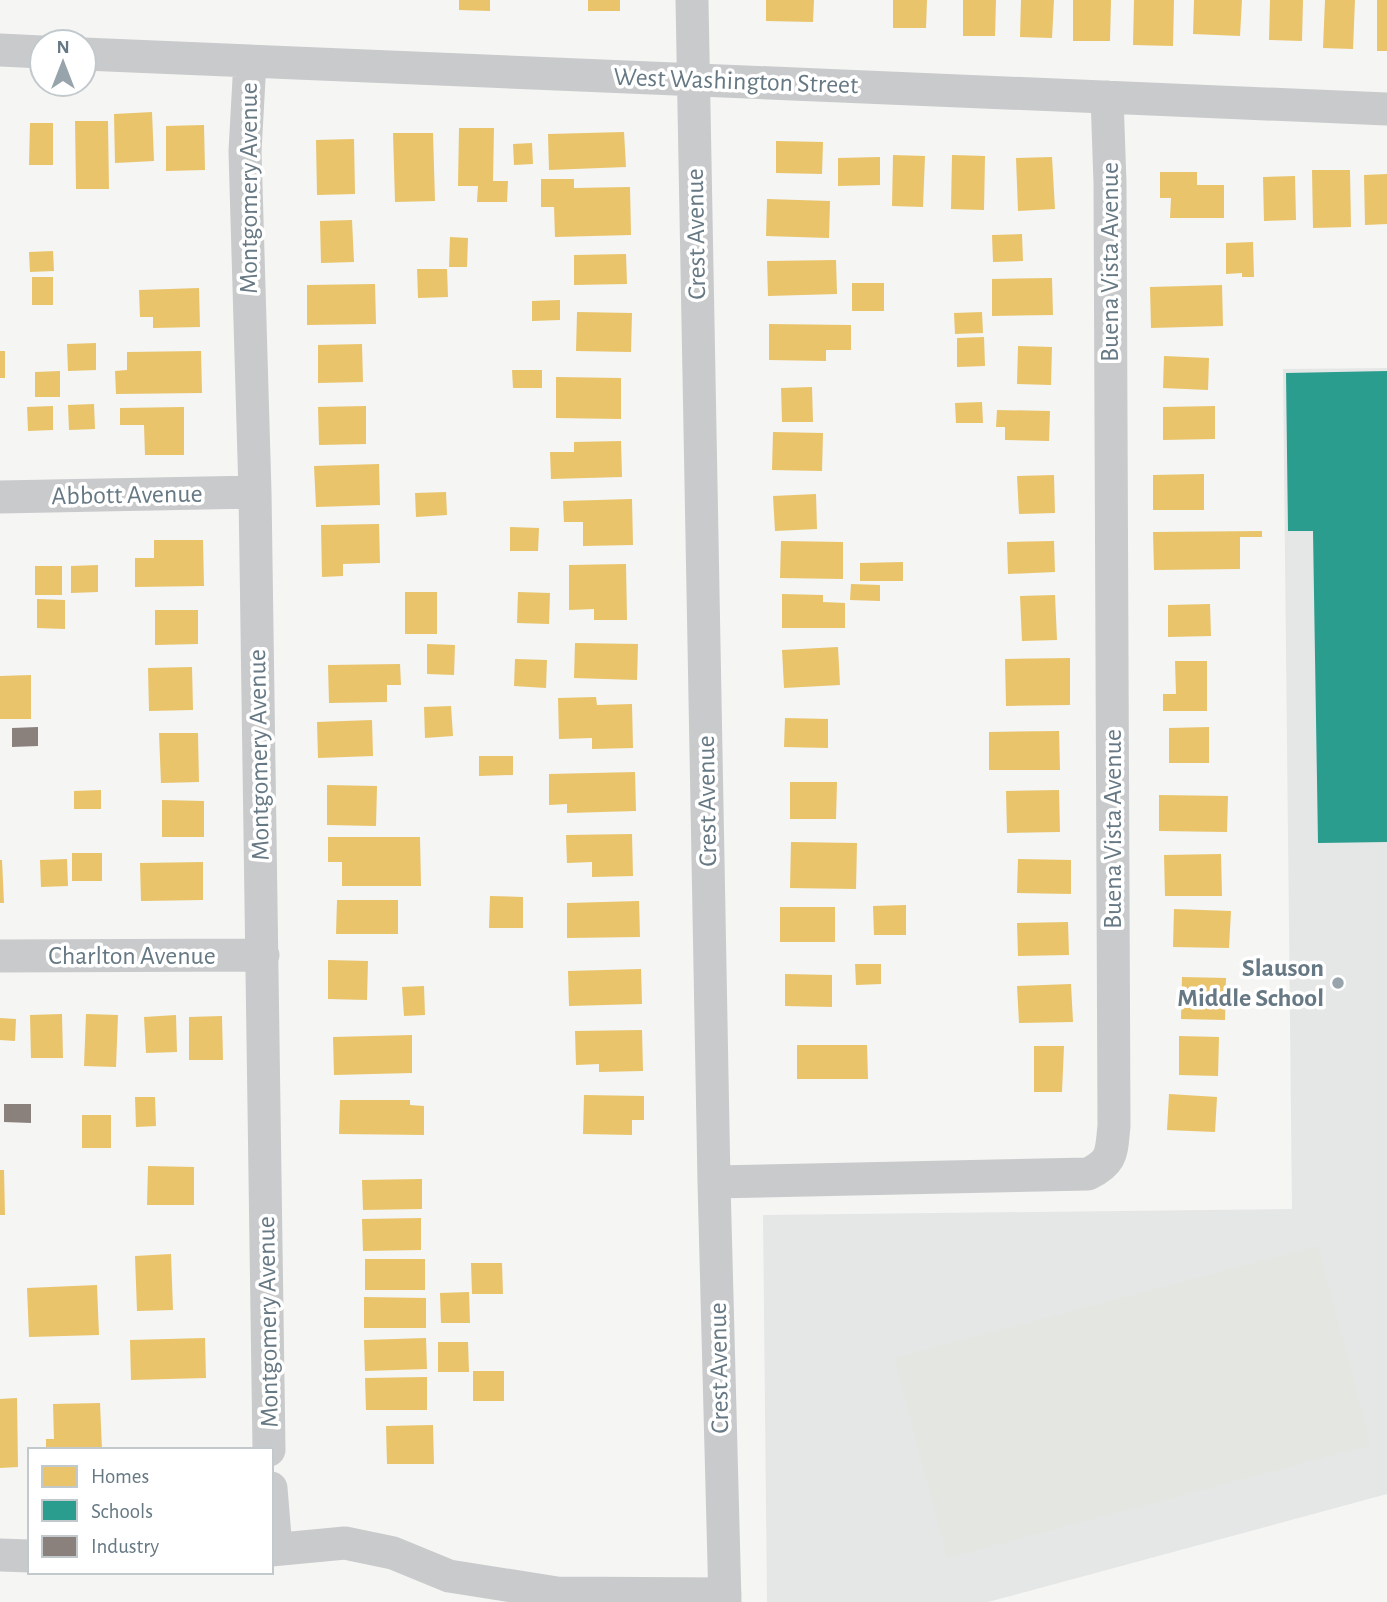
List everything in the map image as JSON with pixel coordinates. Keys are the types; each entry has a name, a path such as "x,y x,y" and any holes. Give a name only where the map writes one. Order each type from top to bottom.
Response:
{"street":[{"name":"Crest Avenue","path":"692,0 714,1182 725,1598"},
{"path":"0,50 28,51"},
{"name":"West Washington Street","path":"98,55 1387,108"},
{"name":"Montgomery Avenue","path":"250,61 245,151 255,492 269,1448"},
{"name":"Buena Vista Avenue","path":"714,1182 1088,1174 1104,1166 1110,1158 1114,1098 1110,183 1107,97"},
{"name":"Abbott Avenue","path":"0,497 255,492"},
{"name":"Charlton Avenue","path":"0,956 263,955"},
{"path":"273,1529 274,1549 345,1544 393,1553 449,1576 557,1593 725,1598"},
{"path":"0,1555 28,1556"}],"shaded area":[{"name":"Slauson Middle School","path":"1387,368 1387,1494 988,1602 767,1602 763,1215 1292,1209 1283,369"},
{"path":"1318,1246 1371,1445 947,1558 894,1358"}],"building: Homes":[{"path":"459,0 490,0 490,11 459,10"},
{"path":"588,0 620,0 620,11 588,11"},
{"path":"766,0 814,0 813,22 766,21"},
{"path":"893,0 927,0 926,28 893,28"},
{"path":"963,0 996,0 995,36 963,36"},
{"path":"1021,0 1054,0 1052,38 1020,37"},
{"path":"1073,0 1111,0 1110,41 1073,41"},
{"path":"1134,0 1174,0 1173,46 1133,45"},
{"path":"1194,0 1242,0 1240,36 1193,34"},
{"path":"1270,0 1303,0 1302,41 1269,40"},
{"path":"1325,0 1355,0 1353,49 1323,48"},
{"path":"1377,0 1387,0 1387,51 1377,51"},
{"path":"152,112 154,161 115,163 114,114"},
{"path":"75,121 108,121 109,189 76,189"},
{"path":"30,123 53,123 53,165 29,165"},
{"path":"204,125 205,170 166,171 166,126"},
{"path":"459,128 494,128 493,181 508,181 507,202 477,202 478,186 458,186"},
{"path":"624,132 626,167 549,170 548,134"},
{"path":"393,133 433,133 435,201 395,202"},
{"path":"354,139 355,194 317,195 316,140"},
{"path":"776,141 823,142 822,174 776,173"},
{"path":"532,143 533,164 514,165 513,144"},
{"path":"893,155 925,156 923,207 892,206"},
{"path":"952,155 985,156 984,210 951,209"},
{"path":"880,157 880,185 838,186 838,158"},
{"path":"1052,157 1055,209 1018,211 1016,158"},
{"path":"1312,170 1350,170 1351,227 1313,228"},
{"path":"1160,172 1197,172 1197,185 1224,185 1224,218 1170,218 1171,198 1160,198"},
{"path":"1387,174 1387,224 1365,225 1364,175"},
{"path":"1295,176 1296,220 1264,221 1263,177"},
{"path":"541,179 574,179 574,188 630,187 631,235 555,237 554,207 541,207"},
{"path":"767,199 830,201 829,238 766,236"},
{"path":"352,220 354,262 321,263 320,221"},
{"path":"1022,234 1023,261 993,262 992,235"},
{"path":"450,237 468,238 467,267 449,267"},
{"path":"1253,242 1254,277 1242,277 1242,273 1226,274 1226,243"},
{"path":"53,251 54,271 30,272 29,252"},
{"path":"626,254 627,284 574,285 574,255"},
{"path":"836,260 837,294 768,296 767,261"},
{"path":"417,269 447,269 448,297 418,298"},
{"path":"32,277 53,277 53,305 32,305"},
{"path":"1052,278 1053,315 992,316 992,279"},
{"path":"852,283 884,283 884,311 852,311"},
{"path":"375,284 376,324 307,325 307,285"},
{"path":"1222,285 1223,326 1151,328 1150,287"},
{"path":"199,288 200,327 153,328 153,317 140,317 139,290"},
{"path":"560,300 560,320 532,321 532,301"},
{"path":"577,312 632,313 631,352 576,351"},
{"path":"982,312 983,333 955,334 954,313"},
{"path":"769,324 851,325 851,350 826,350 826,361 769,360"},
{"path":"984,337 985,366 957,367 957,338"},
{"path":"96,343 96,370 68,371 67,344"},
{"path":"362,344 363,382 318,383 318,345"},
{"path":"1018,346 1052,347 1051,385 1017,384"},
{"path":"0,351 5,351 5,378 0,378"},
{"path":"201,351 202,393 116,394 115,371 127,370 127,352"},
{"path":"1164,356 1209,358 1208,390 1163,388"},
{"path":"512,370 542,370 542,388 513,388"},
{"path":"60,371 60,397 35,397 35,372"},
{"path":"556,377 621,378 621,419 556,418"},
{"path":"812,387 813,422 782,422 781,388"},
{"path":"982,402 983,423 956,423 955,403"},
{"path":"94,404 95,429 69,430 68,405"},
{"path":"53,406 53,430 28,431 27,407"},
{"path":"366,406 366,444 319,445 318,407"},
{"path":"1215,406 1215,439 1163,440 1163,407"},
{"path":"184,407 184,455 145,455 144,425 120,425 120,408"},
{"path":"997,410 1050,411 1049,441 1005,440 1005,427 996,427"},
{"path":"773,432 823,433 822,471 772,470"},
{"path":"621,441 622,477 551,479 550,452 574,452 574,442"},
{"path":"379,464 380,505 316,507 314,466"},
{"path":"1204,474 1204,510 1153,510 1153,475"},
{"path":"1054,475 1055,513 1019,514 1017,476"},
{"path":"446,492 447,515 416,517 415,493"},
{"path":"816,494 817,529 775,531 773,496"},
{"path":"632,499 633,545 583,546 583,522 564,522 563,501"},
{"path":"379,524 380,563 343,564 343,576 322,577 321,525"},
{"path":"510,527 539,528 538,551 510,551"},
{"path":"1262,531 1262,537 1240,537 1240,569 1154,570 1153,532"},
{"path":"154,540 203,540 204,586 135,587 135,558 154,558"},
{"path":"781,541 843,542 843,579 780,578"},
{"path":"1054,541 1055,572 1008,574 1007,542"},
{"path":"903,562 903,581 860,581 860,563"},
{"path":"626,564 627,620 594,620 594,609 569,610 569,565"},
{"path":"98,565 98,592 71,593 71,566"},
{"path":"35,566 62,566 62,595 35,595"},
{"path":"851,584 880,585 880,601 850,600"},
{"path":"405,592 437,592 437,634 405,634"},
{"path":"518,592 550,593 549,624 517,623"},
{"path":"782,594 823,595 823,602 845,603 845,628 782,628"},
{"path":"1055,595 1057,640 1022,641 1020,596"},
{"path":"37,599 65,600 65,629 37,628"},
{"path":"1210,604 1211,636 1168,637 1168,605"},
{"path":"155,610 198,610 198,644 155,645"},
{"path":"575,643 638,644 637,680 574,678"},
{"path":"427,644 455,645 454,675 427,674"},
{"path":"838,647 840,685 784,688 782,650"},
{"path":"1070,658 1070,705 1006,706 1005,659"},
{"path":"515,659 547,660 546,688 514,686"},
{"path":"1175,661 1207,661 1207,711 1163,711 1163,694 1176,694"},
{"path":"400,664 401,685 387,685 387,702 329,703 328,665"},
{"path":"192,667 193,710 149,711 148,668"},
{"path":"31,675 31,719 0,719 0,676"},
{"path":"596,697 597,705 632,704 633,748 592,749 592,738 559,739 558,698"},
{"path":"451,706 453,736 425,738 424,707"},
{"path":"785,718 828,719 828,748 784,747"},
{"path":"372,720 373,756 318,758 317,722"},
{"path":"1209,727 1209,763 1169,763 1169,728"},
{"path":"1059,731 1060,770 989,770 989,732"},
{"path":"159,733 198,733 199,782 161,783"},
{"path":"479,756 513,756 513,775 479,776"},
{"path":"635,772 636,811 567,813 567,804 549,805 549,774"},
{"path":"790,782 837,782 836,819 790,819"},
{"path":"327,785 377,786 376,826 327,825"},
{"path":"101,790 101,809 74,809 74,791"},
{"path":"1059,790 1060,832 1007,833 1006,791"},
{"path":"1159,795 1228,796 1227,832 1159,831"},
{"path":"162,800 204,801 204,837 162,837"},
{"path":"632,834 633,876 592,877 592,862 567,863 566,835"},
{"path":"328,837 420,837 421,886 342,886 342,862 328,862"},
{"path":"791,842 857,843 856,889 790,888"},
{"path":"72,853 102,853 102,881 72,881"},
{"path":"1221,854 1222,896 1165,896 1164,855"},
{"path":"67,859 68,886 41,887 40,860"},
{"path":"1018,859 1071,860 1071,894 1017,893"},
{"path":"2,860 4,903 0,903"},
{"path":"203,862 203,900 141,901 140,863"},
{"path":"490,896 523,897 523,928 489,928"},
{"path":"337,900 398,900 398,934 336,934"},
{"path":"639,901 640,937 567,938 567,903"},
{"path":"906,905 906,935 874,935 873,906"},
{"path":"780,907 835,907 835,942 780,942"},
{"path":"1174,909 1231,911 1229,948 1173,947"},
{"path":"1068,922 1069,955 1018,956 1017,923"},
{"path":"328,960 368,961 367,1000 328,999"},
{"path":"855,964 881,964 881,984 856,985"},
{"path":"641,969 642,1004 569,1006 568,971"},
{"path":"785,974 832,975 832,1007 785,1006"},
{"path":"1182,977 1226,978 1225,1020 1181,1019"},
{"path":"1071,984 1073,1022 1019,1023 1017,986"},
{"path":"424,986 425,1015 404,1016 402,987"},
{"path":"62,1014 63,1058 31,1058 30,1015"},
{"path":"86,1014 118,1015 116,1067 84,1066"},
{"path":"176,1015 177,1052 146,1053 144,1017"},
{"path":"222,1016 223,1060 189,1060 189,1017"},
{"path":"0,1018 16,1019 15,1041 0,1040"},
{"path":"642,1030 643,1071 599,1072 599,1064 576,1065 575,1031"},
{"path":"412,1035 412,1073 334,1075 333,1037"},
{"path":"1179,1036 1219,1037 1218,1076 1179,1075"},
{"path":"797,1045 867,1045 868,1079 797,1079"},
{"path":"1034,1046 1064,1046 1062,1092 1034,1092"},
{"path":"1169,1094 1217,1097 1215,1132 1167,1130"},
{"path":"584,1095 644,1096 644,1120 632,1120 632,1135 583,1134"},
{"path":"135,1097 155,1097 156,1126 136,1127"},
{"path":"340,1100 410,1100 410,1105 424,1106 424,1135 339,1134"},
{"path":"82,1115 111,1115 111,1148 82,1148"},
{"path":"148,1166 194,1167 194,1205 147,1205"},
{"path":"0,1170 4,1170 5,1215 0,1215"},
{"path":"422,1179 422,1209 363,1210 362,1180"},
{"path":"421,1218 421,1250 363,1251 362,1219"},
{"path":"171,1254 173,1310 137,1311 135,1256"},
{"path":"365,1259 425,1259 425,1290 365,1290"},
{"path":"471,1263 502,1263 503,1294 472,1294"},
{"path":"97,1285 99,1335 29,1337 27,1288"},
{"path":"469,1292 470,1323 441,1323 440,1293"},
{"path":"364,1297 426,1298 426,1328 364,1328"},
{"path":"205,1338 206,1378 131,1380 130,1340"},
{"path":"426,1338 427,1369 365,1371 364,1340"},
{"path":"438,1342 468,1342 469,1372 438,1372"},
{"path":"473,1371 504,1371 504,1401 473,1401"},
{"path":"427,1377 427,1410 366,1410 365,1378"},
{"path":"17,1398 18,1467 0,1468 0,1399"},
{"path":"100,1403 102,1448 46,1448 46,1439 54,1439 53,1404"},
{"path":"433,1425 434,1464 387,1464 386,1426"}],"building: Schools":[{"path":"1387,371 1387,842 1318,843 1313,531 1288,531 1286,373"}],"building: Industry":[{"path":"38,727 38,746 12,747 12,728"},
{"path":"4,1104 31,1104 31,1123 4,1122"}],"place":[{"name":"Slauson Middle School","path":"1338,983"}]}
